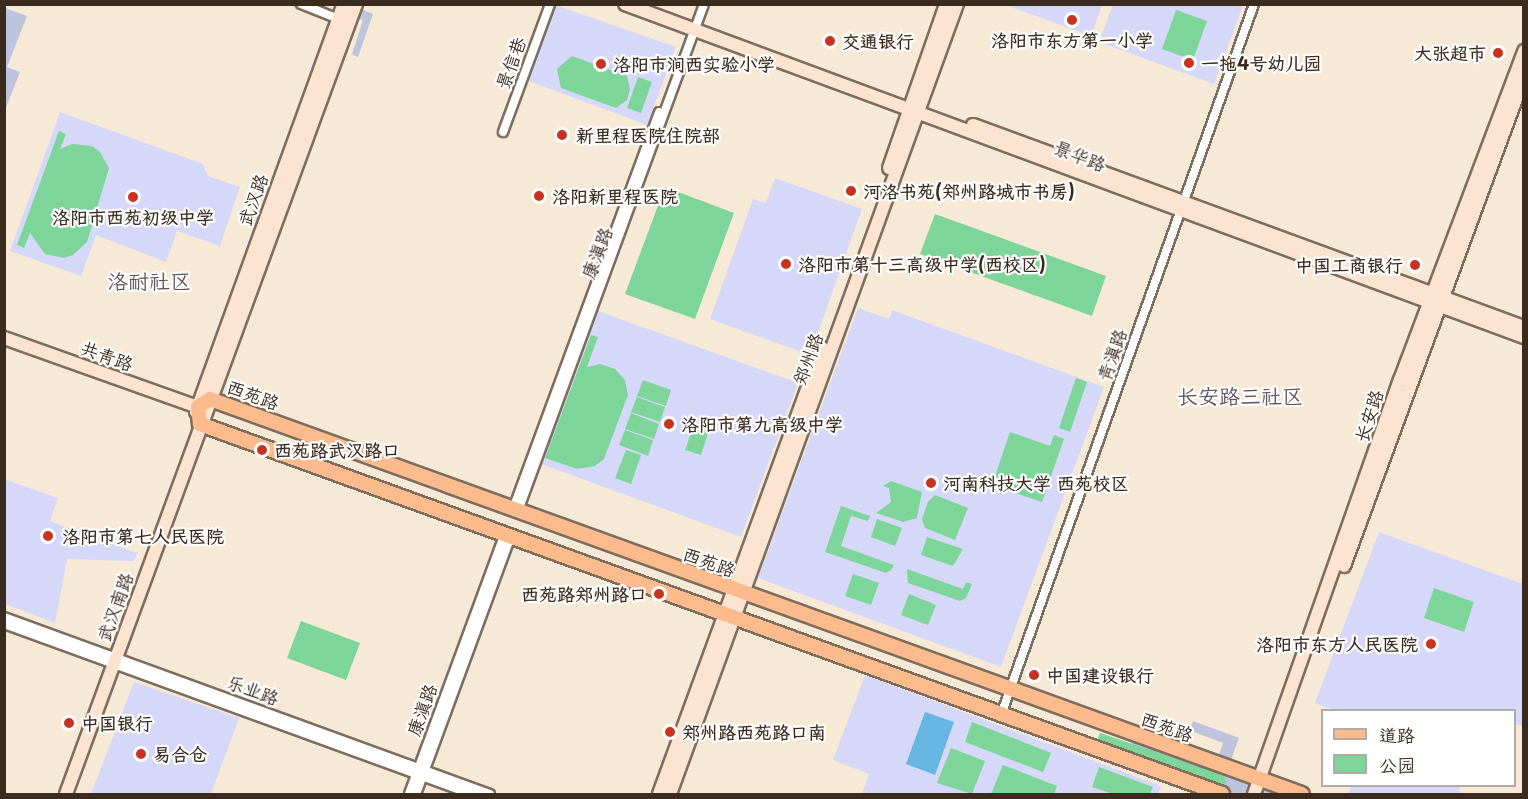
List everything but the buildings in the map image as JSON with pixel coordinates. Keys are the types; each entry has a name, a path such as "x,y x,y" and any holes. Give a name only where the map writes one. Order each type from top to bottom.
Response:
{"main road":[{"name":"武汉路","path":"210,399 344,21 344,4"},
{"name":"武汉路","path":"198,407 344,21 356,4"},
{"name":"景华路","path":"625,4 693,26 1437,300 1524,327"},
{"name":"景华路","path":"645,4 693,26"},
{"name":"郑州路","path":"916,108 946,4"},
{"name":"郑州路","path":"670,795 738,591 916,108 957,4"},
{"name":"长安路","path":"1256,795 1437,300 1524,51"},
{"name":"长安路","path":"1437,300 1524,77"},
{"name":"景华路","path":"1437,300 1524,337"},
{"name":"共青路","path":"4,338 198,407"},
{"name":"西苑路","path":"198,407 210,399 1302,795"},
{"name":"武汉南路","path":"58,795 210,399"},
{"name":"武汉南路","path":"66,795 198,407"},
{"path":"198,407 200,424 1222,795"},
{"name":"郑州路","path":"659,795 730,615"}],"street":[{"path":"300,4 344,21"},
{"name":"景信巷","path":"503,132 550,4"},
{"name":"康滇路","path":"516,510 693,26 699,4"},
{"name":"康滇路","path":"693,26 704,4"},
{"name":"青滇路","path":"1001,716 1254,4"},
{"name":"康滇路","path":"409,795 420,772 507,537"},
{"name":"乐业路","path":"4,617 420,772 490,795"},
{"name":"乐业路","path":"4,624 112,659"},
{"name":"康滇路","path":"416,795 420,772"},
{"name":"乐业路","path":"420,772 471,795"}],"shaded area":[{"path":"349,5 365,5 363,10 373,14 358,57 352,54 363,20 359,19 354,33 340,28"},
{"name":"洛阳市涧西实验小学","path":"555,5 676,47 647,125 526,80"},
{"name":"洛阳市东方第一小学","path":"1006,5 1102,5 1091,36"},
{"name":"一拖4号幼儿园","path":"1113,5 1243,5 1214,84 1099,42"},
{"path":"5,8 27,16 7,67 20,72 5,110"},
{"name":"洛阳市西苑初级中学","path":"60,112 203,164 208,176 240,187 220,246 177,231 166,262 96,235 81,276 10,251"},
{"name":"洛阳市第十三高级中学(西校区)","path":"775,178 862,209 810,355 710,319 753,199 766,203"},
{"name":"河南科技大学 西苑校区","path":"858,308 889,319 892,310 1104,387 1001,667 758,578"},
{"name":"洛阳市第九高级中学","path":"598,311 798,383 741,537 541,464"},
{"name":"洛阳市第七人民医院","path":"4,479 58,498 50,521 137,553 134,561 67,559 55,623 5,604"},
{"name":"洛阳市东方人民医院","path":"1379,532 1523,584 1523,726 1516,724 1516,709 1332,709 1315,703"},
{"path":"865,675 1161,786 1158,794 862,794 869,774 833,760"},
{"path":"134,682 239,718 211,794 91,794"},
{"path":"1193,721 1239,738 1229,765 1309,794 1203,794 1206,787 1126,757 1136,731 1217,760 1223,743 1189,730"},
{"path":"1351,787 1460,787 1459,794 1348,794"}],"green space":[{"path":"1176,10 1207,21 1193,60 1162,49"},
{"path":"572,56 627,76 630,89 627,100 616,108 561,88 557,69"},
{"path":"638,77 652,82 641,113 627,108"},
{"path":"59,131 66,134 60,149 72,144 92,146 100,152 109,168 87,242 73,255 64,258 45,254 30,233 24,248 17,245"},
{"path":"665,187 734,213 695,319 625,294"},
{"path":"935,214 1106,276 1092,316 920,254"},
{"path":"591,335 598,337 587,367 600,364 615,369 625,380 628,395 604,459 595,466 577,469 545,458"},
{"path":"1076,378 1087,382 1070,432 1059,428"},
{"path":"643,380 671,390 666,406 637,396"},
{"path":"637,397 665,407 660,422 631,412"},
{"path":"631,413 659,424 654,439 625,429"},
{"path":"694,425 709,430 701,455 685,450"},
{"path":"625,430 653,440 648,456 619,445"},
{"path":"1010,432 1050,446 1054,435 1064,439 1042,502 992,485"},
{"path":"626,450 641,455 631,484 615,478"},
{"path":"891,481 922,492 917,518 903,522 876,513 891,502 889,488 883,486"},
{"path":"935,495 968,508 955,540 925,528 922,519 928,502"},
{"path":"841,506 870,516 868,521 851,516 841,546 894,565 891,570 886,573 825,552"},
{"path":"877,519 902,528 895,546 871,537"},
{"path":"927,537 963,549 953,566 921,555"},
{"path":"907,569 963,589 966,582 972,584 966,598 960,601 908,583"},
{"path":"853,574 879,583 871,605 845,596"},
{"path":"1434,588 1474,602 1464,632 1424,618"},
{"path":"909,594 936,605 928,625 901,615"},
{"path":"301,621 360,643 346,680 287,658"},
{"path":"972,722 1051,753 1043,772 965,742"},
{"path":"1100,733 1224,775 1226,784 1220,787 1102,744 1098,738"},
{"path":"951,748 985,761 972,794 937,783"},
{"path":"1003,765 1057,786 1054,794 991,794"},
{"path":"1099,767 1153,787 1150,794 1113,794 1092,787"}],"water":[{"path":"925,712 954,722 935,775 906,764"}],"place":[{"name":"洛阳市东方第一小学","path":"1072,20"},
{"name":"交通银行","path":"830,41"},
{"name":"大张超市","path":"1498,53"},
{"name":"一拖4号幼儿园","path":"1189,63"},
{"name":"洛阳市涧西实验小学","path":"601,64"},
{"name":"新里程医院住院部","path":"562,135"},
{"name":"河洛书苑(郑州路城市书房)","path":"851,191"},
{"name":"洛阳新里程医院","path":"539,196"},
{"name":"洛阳市西苑初级中学","path":"133,197"},
{"name":"洛阳市第十三高级中学(西校区)","path":"786,264"},
{"name":"中国工商银行","path":"1415,265"},
{"name":"洛阳市第九高级中学","path":"669,424"},
{"name":"西苑路武汉路口","path":"262,450"},
{"name":"河南科技大学 西苑校区","path":"931,483"},
{"name":"洛阳市第七人民医院","path":"48,536"},
{"name":"西苑路郑州路口","path":"659,594"},
{"name":"洛阳市东方人民医院","path":"1431,644"},
{"name":"中国建设银行","path":"1034,675"},
{"name":"中国银行","path":"69,723"},
{"name":"郑州路西苑路口南","path":"670,732"},
{"name":"易合仓","path":"141,754"}],"district":[{"name":"洛耐社区","path":"149,280"},
{"name":"长安路三社区","path":"1240,395"}]}
